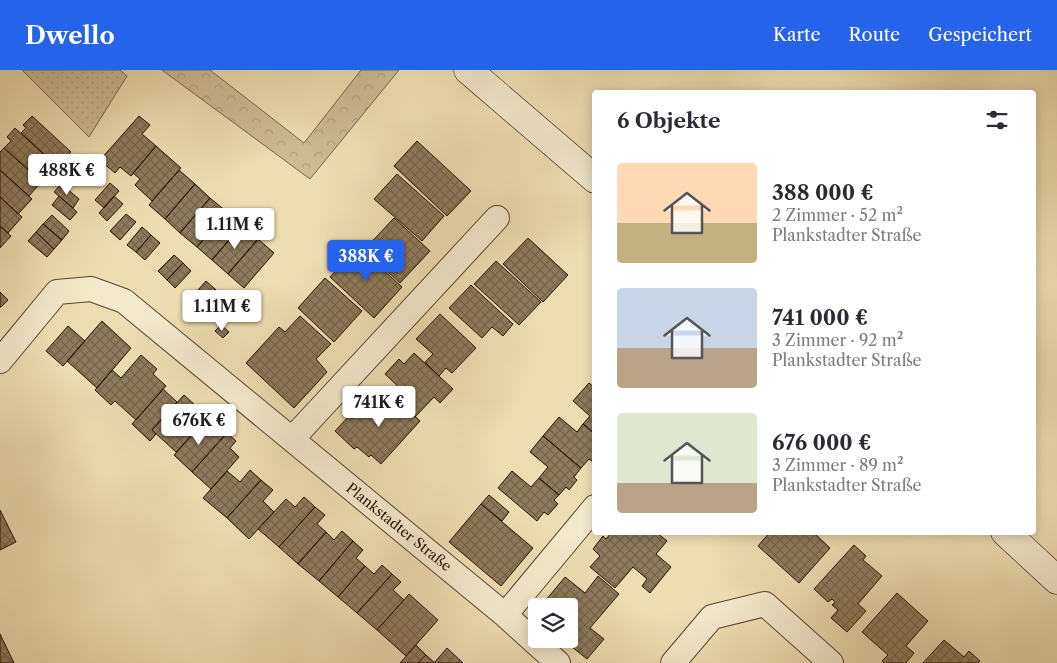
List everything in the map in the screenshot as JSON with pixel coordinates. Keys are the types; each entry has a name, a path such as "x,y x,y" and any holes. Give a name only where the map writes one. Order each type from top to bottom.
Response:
{"street":[{"path":"468,70 592,176"},
{"path":"292,439 497,218"},
{"name":"Plankstadter Straße","path":"0,361 57,292 90,289 124,301 506,616 558,663"},
{"path":"506,616 592,511"},
{"path":"1008,535 1057,580"},
{"path":"673,663 712,617 764,604 831,663"}],"green space":[{"path":"22,70 120,70 127,76 89,137"},
{"path":"162,70 210,70 304,143 361,70 399,70 310,179"}],"building":[{"path":"32,116 71,152 57,166 21,133 26,128 23,125"},
{"path":"139,116 150,125 142,134 156,146 131,176 120,167 115,173 100,160"},
{"path":"15,128 52,162 38,178 4,148 11,141 7,137"},
{"path":"417,141 471,191 447,216 394,166"},
{"path":"156,146 181,168 152,201 135,185 140,179 133,173"},
{"path":"4,148 41,182 29,196 0,170 0,152"},
{"path":"0,170 32,199 18,214 0,197"},
{"path":"179,170 195,184 165,219 149,205"},
{"path":"397,174 444,216 422,241 374,199"},
{"path":"110,183 119,191 104,208 95,200"},
{"path":"61,184 79,199 73,208 54,192"},
{"path":"195,184 210,198 180,233 165,219"},
{"path":"59,196 77,212 70,220 52,205"},
{"path":"114,196 123,204 107,221 99,213"},
{"path":"0,197 22,217 8,233 0,226"},
{"path":"210,198 227,212 197,247 180,233"},
{"path":"227,212 242,225 212,260 197,247"},
{"path":"126,214 136,222 120,240 110,231"},
{"path":"52,215 69,231 62,240 43,224"},
{"path":"394,218 430,251 400,283 364,250"},
{"path":"43,224 62,240 54,249 36,232"},
{"path":"242,225 258,239 228,274 212,260"},
{"path":"0,226 11,236 0,248"},
{"path":"142,227 151,235 136,252 127,245"},
{"path":"36,232 54,249 47,257 28,241"},
{"path":"151,235 160,243 145,260 136,252"},
{"path":"528,238 568,275 543,302 503,264"},
{"path":"258,239 274,253 244,288 228,274"},
{"path":"358,247 402,287 374,318 330,277"},
{"path":"174,255 183,263 167,280 158,271"},
{"path":"496,261 541,302 519,325 474,284"},
{"path":"183,263 191,271 175,288 167,280"},
{"path":"325,278 362,311 334,342 298,308"},
{"path":"206,281 215,289 198,307 190,299"},
{"path":"471,285 513,324 503,336 492,327 482,338 449,308"},
{"path":"215,289 225,298 208,316 198,307"},
{"path":"0,292 8,300 1,307 0,307"},
{"path":"440,314 476,348 452,373 446,368 439,376 425,362 433,354 416,339"},
{"path":"300,316 331,344 316,359 327,372 294,408 246,363 279,327 285,332"},
{"path":"102,321 131,348 97,388 67,361"},
{"path":"221,325 229,332 223,338 215,331"},
{"path":"68,326 85,341 63,366 46,351"},
{"path":"414,353 453,389 440,403 434,397 415,417 398,401 405,393 385,374 399,359 404,364"},
{"path":"141,355 157,369 153,374 166,386 136,420 115,401 111,405 95,390 112,370 121,378"},
{"path":"589,383 592,386 592,432 583,424 590,416 573,401"},
{"path":"163,389 177,402 152,430 156,434 150,441 132,424"},
{"path":"387,391 420,421 381,464 371,455 369,457 357,447 354,449 335,431 349,416 352,419 367,403 372,407"},
{"path":"184,395 208,417 176,452 152,430"},
{"path":"559,417 577,432 583,424 592,432 592,461 589,459 581,468 543,436"},
{"path":"218,424 227,433 192,472 174,455 201,425 210,433"},
{"path":"227,433 236,441 230,448 239,457 211,489 192,472"},
{"path":"543,436 581,468 574,477 577,480 569,490 566,487 559,495 539,478 548,467 530,452"},
{"path":"250,470 261,480 227,518 203,498 227,471 240,482"},
{"path":"512,471 531,487 539,478 559,495 554,500 558,504 548,515 544,512 537,521 498,488"},
{"path":"261,480 273,490 263,501 274,512 249,539 227,518"},
{"path":"489,495 509,512 502,521 481,504"},
{"path":"304,497 315,507 279,547 258,529 286,499 295,507"},
{"path":"481,504 533,548 501,586 449,542"},
{"path":"315,507 325,515 317,524 326,532 298,564 279,547"},
{"path":"0,510 16,542 0,550"},
{"path":"342,531 353,541 319,581 298,564 326,532 334,540"},
{"path":"609,535 660,535 667,541 656,554 671,567 650,593 642,586 647,579 633,567 615,588 590,567 600,556 593,549 603,536 606,539"},
{"path":"767,535 816,535 830,548 799,583 758,546"},
{"path":"353,541 363,550 356,558 365,566 338,597 319,581"},
{"path":"854,545 866,556 863,560 882,576 858,604 866,611 847,632 831,618 838,610 832,605 835,602 832,599 828,602 814,589"},
{"path":"382,565 392,574 357,613 338,597 365,566 374,574"},
{"path":"392,574 401,582 393,590 404,600 377,630 357,613"},
{"path":"598,576 619,594 590,628 604,639 587,659 573,648 578,648 578,598 548,598 565,577 585,593"},
{"path":"897,593 928,621 906,646 914,653 906,663 884,663 882,661 888,655 862,632"},
{"path":"409,594 438,620 406,656 377,630"},
{"path":"0,634 14,663 0,663"},
{"path":"944,640 964,657 969,651 980,661 978,663 923,663"},
{"path":"416,645 426,655 418,663 400,663"},
{"path":"447,648 463,663 434,663"},
{"path":"426,655 435,663 418,663"}]}
